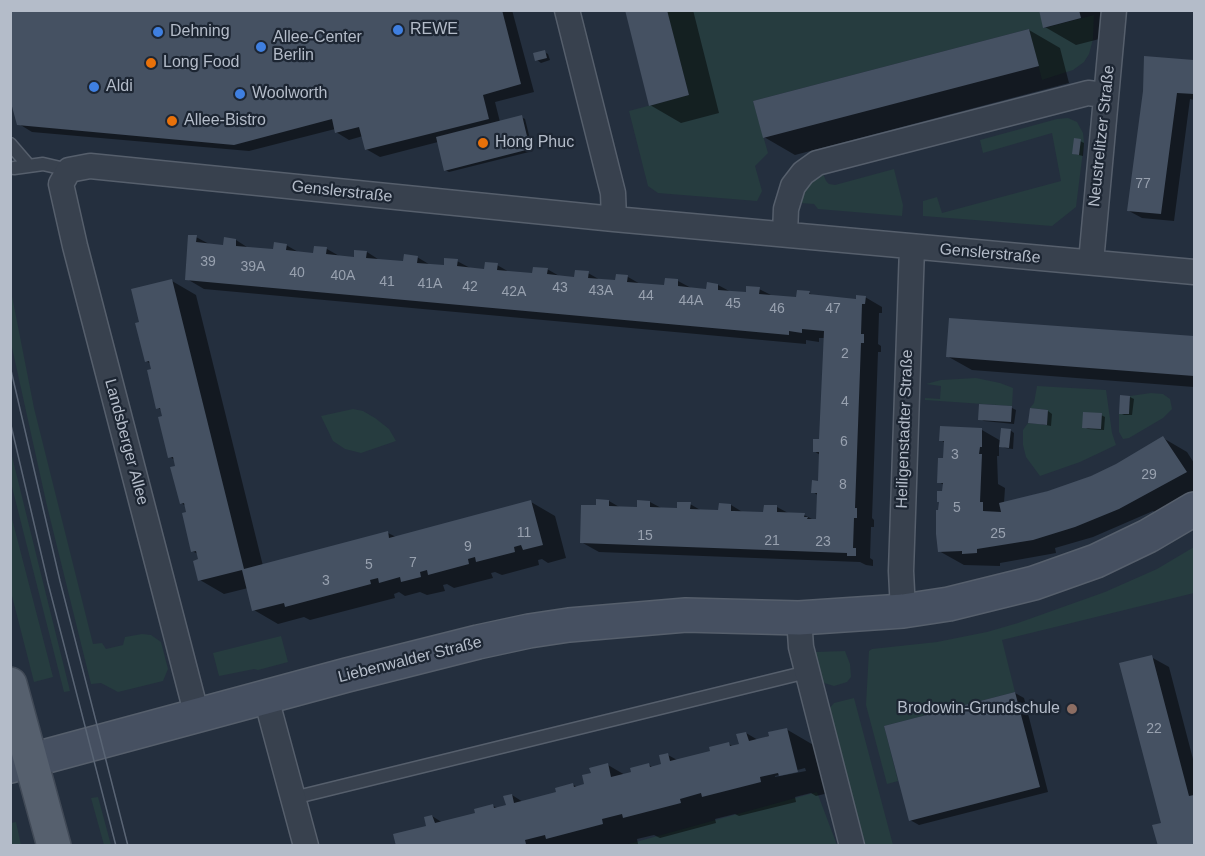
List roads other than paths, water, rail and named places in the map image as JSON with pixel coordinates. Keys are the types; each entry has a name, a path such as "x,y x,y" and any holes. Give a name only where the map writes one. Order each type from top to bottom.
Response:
{"main road":[{"path":"10,684 21,763 54,846"}],"street":[{"path":"567,10 613,193 615,219"},
{"name":"Neustrelitzer Straße","path":"1090,262 1114,10"},
{"path":"785,234 786,208 793,186 803,173 817,163 1088,93 1105,95"},
{"name":"Genslerstraße","path":"69,170 90,166 615,219 1194,272"},
{"name":"Landsberger Allee","path":"69,170 61,184 75,246 197,716"},
{"name":"Heiligenstadter Straße","path":"903,611 900,572 912,247"},
{"name":"Liebenwalder Straße","path":"21,763 478,642 569,625 686,615 799,618 903,611 950,604 1034,583 1096,561 1148,536 1194,509"},
{"path":"799,618 801,647 852,846"},
{"path":"266,698 306,846"}],"lane":[{"path":"10,144 29,166"},
{"path":"14,168 43,164 69,170"},
{"path":"293,798 807,672"}],"tram line":[{"path":"10,366 60,581 128,846"},
{"path":"10,421 48,583 116,846"}],"place":[{"name":"REWE","path":"398,30"},
{"name":"Dehning","path":"158,32"},
{"name":"Allee-Center Berlin","path":"261,47"},
{"name":"Long Food","path":"151,63"},
{"name":"Aldi","path":"94,87"},
{"name":"Woolworth","path":"240,94"},
{"name":"Allee-Bistro","path":"172,121"},
{"name":"Hong Phuc","path":"483,143"},
{"name":"Brodowin-Grundschule","path":"1072,709"}]}
